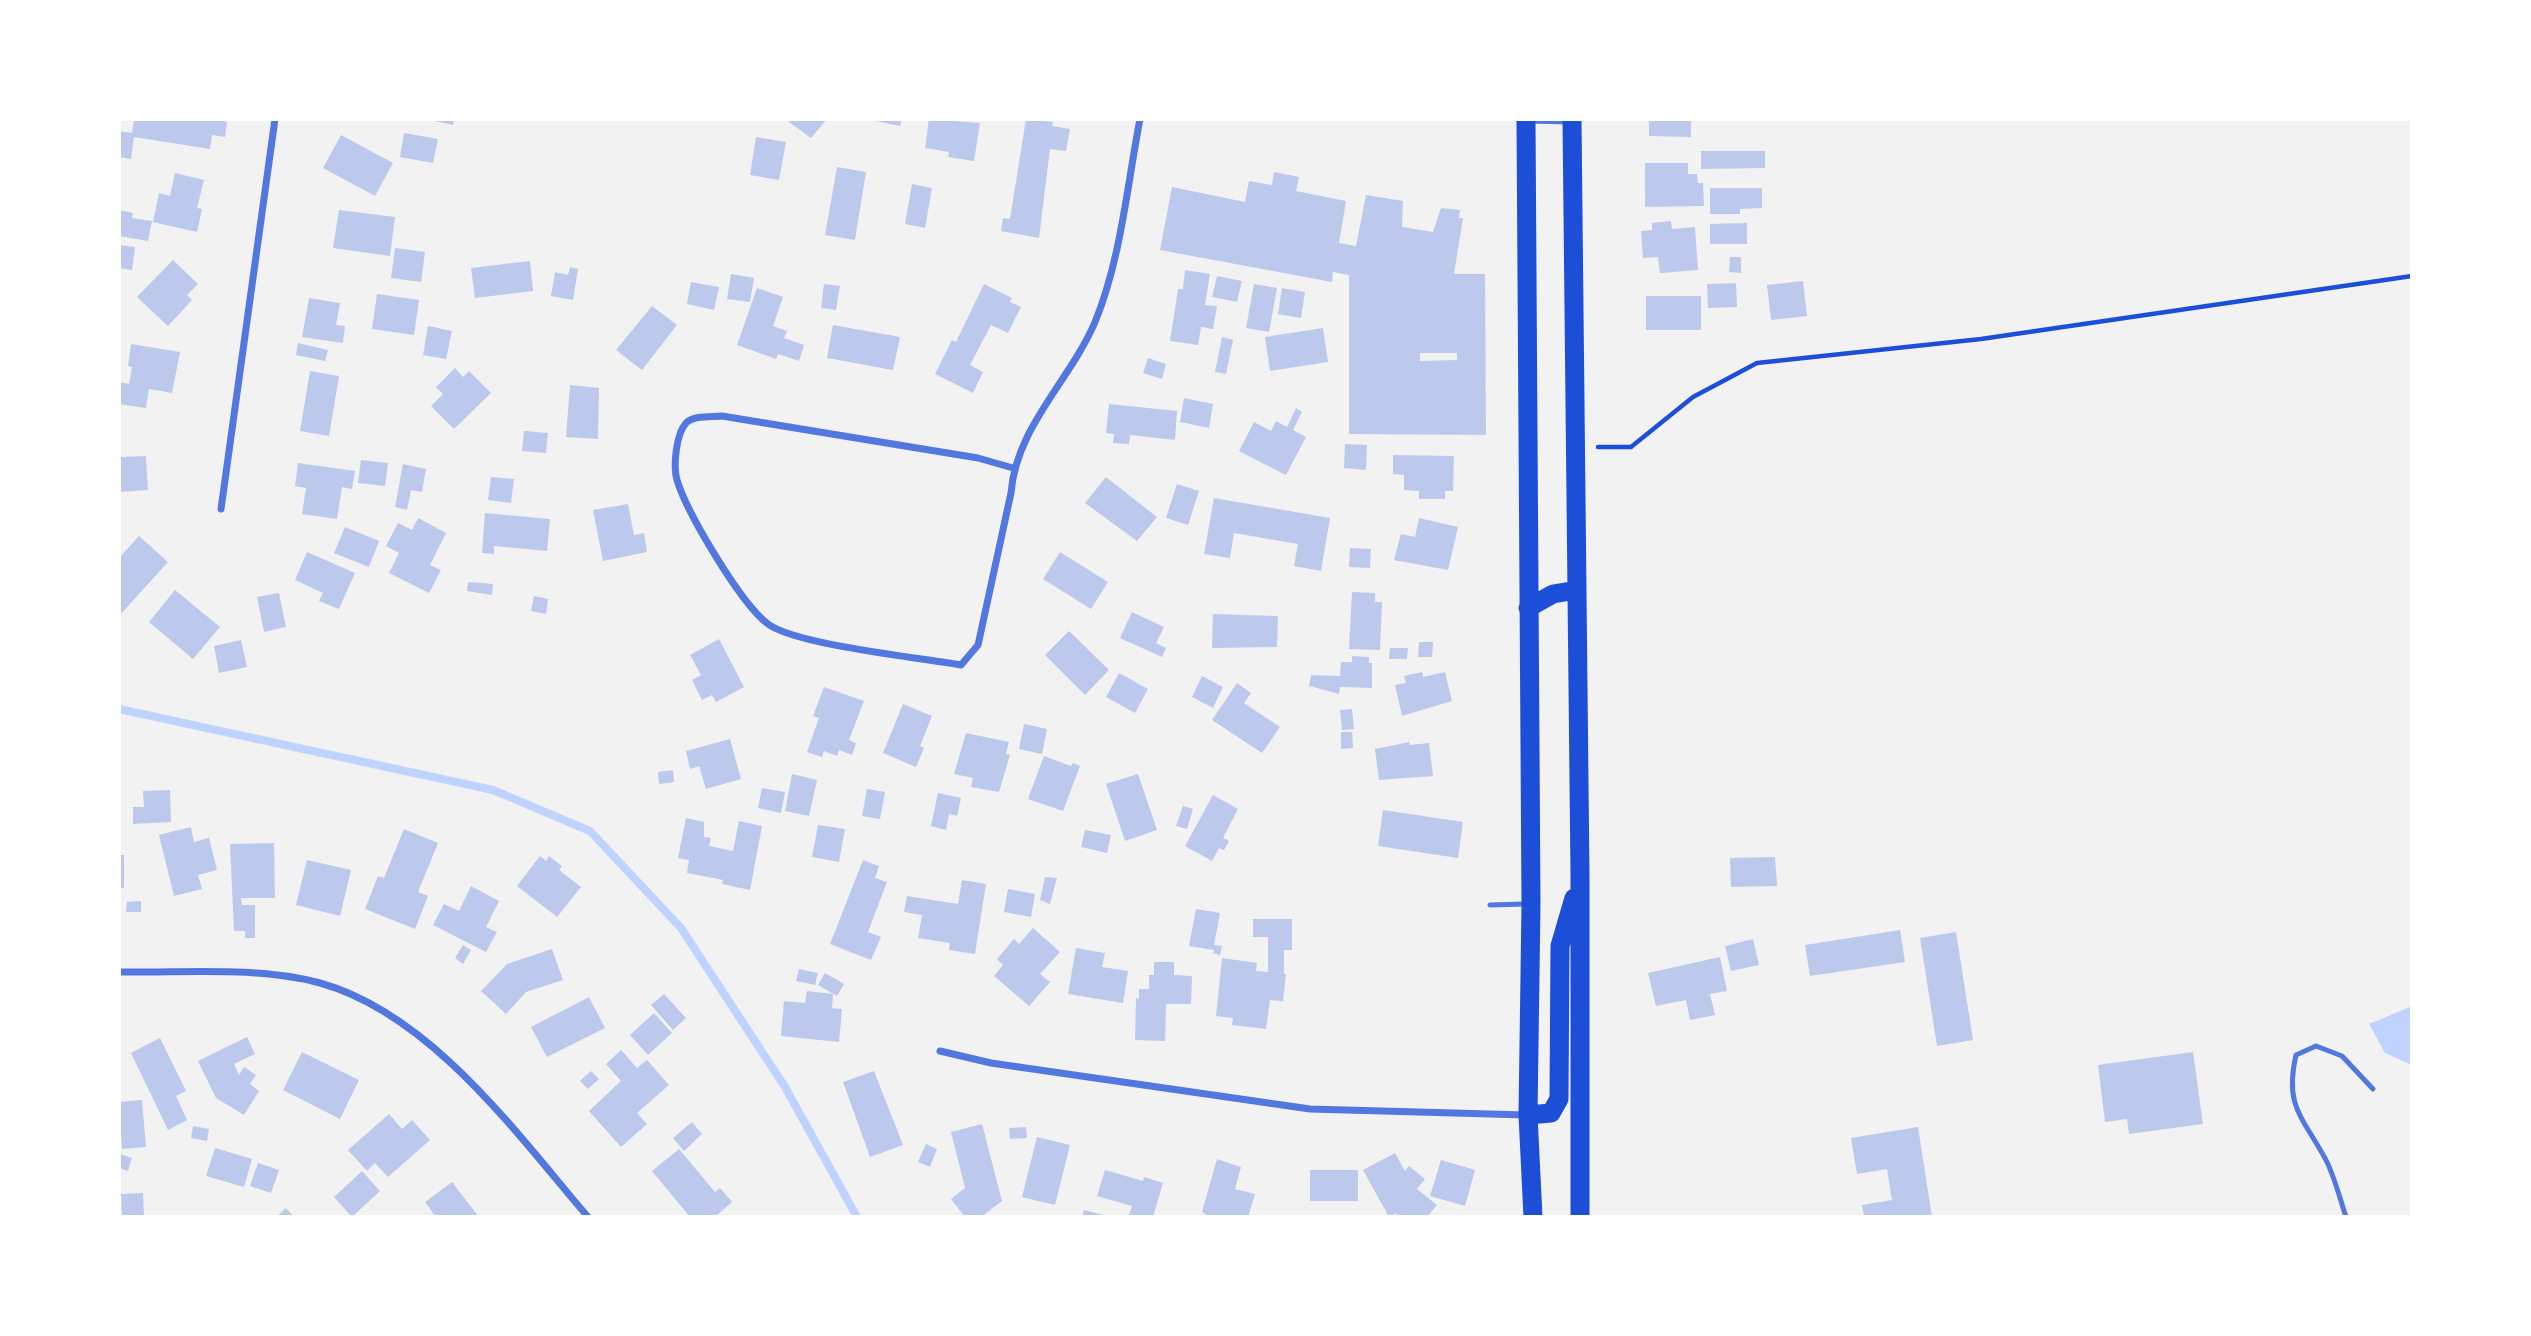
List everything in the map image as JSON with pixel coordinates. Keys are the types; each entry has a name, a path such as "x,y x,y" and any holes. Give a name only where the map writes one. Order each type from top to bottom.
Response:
{"highway":[{"path":"1526,119 1531,904 1528,1115 1533,1217"},
{"path":"1572,120 1580,876 1580,1217"},
{"path":"1528,608 1553,594 1577,590"},
{"path":"1528,1115 1551,1113 1559,1099 1560,946 1580,876"}],"street":[{"path":"221,509 275,119"},
{"path":"1013,468 978,458 722,416 695,418 686,423 678,439 676,477 685,500 743,597 769,625 806,639 961,665 978,645 1011,493 1013,468 1038,415 1093,325 1110,282 1140,119"},
{"path":"1520,119 1572,120"},
{"path":"119,972 258,974 320,983 367,1002 407,1027 457,1068 588,1217"},
{"path":"940,1051 991,1063 1310,1110 1528,1115"}],"lane":[{"path":"1490,905 1531,904"},
{"path":"2346,1217 2327,1162 2296,1111 2290,1081 2296,1055 2316,1046 2342,1056 2373,1089"}],"path":[{"path":"1576,447 1631,447 1693,397 1757,363 1981,339 2412,276"}],"water":[{"path":"2412,1006 2412,1065 2385,1053 2369,1024"}],"building":[{"path":"134,119 216,119 227,122 225,137 212,135 210,149 134,137 131,159 119,157 119,131 132,133"},
{"path":"426,119 454,119 453,125"},
{"path":"785,119 827,119 811,138"},
{"path":"865,119 902,119 900,126"},
{"path":"929,119 980,123 974,161 948,157 949,152 925,148"},
{"path":"1026,119 1053,122 1052,126 1070,129 1066,151 1050,149 1039,238 1001,231 1003,218 1010,219"},
{"path":"1649,119 1691,119 1691,137 1649,136"},
{"path":"404,133 438,139 433,163 400,157"},
{"path":"341,135 393,163 375,196 323,168"},
{"path":"756,137 786,142 779,180 750,175"},
{"path":"1701,151 1765,151 1765,168 1701,169"},
{"path":"1645,163 1688,163 1688,174 1697,174 1698,183 1703,183 1704,206 1645,207"},
{"path":"837,167 866,172 855,240 825,235"},
{"path":"1274,172 1299,177 1296,191 1346,201 1339,243 1356,246 1366,195 1403,201 1402,227 1433,232 1441,208 1460,210 1459,218 1463,218 1454,274 1485,274 1486,435 1349,434 1349,275 1333,272 1332,282 1160,250 1172,187 1245,202 1249,181 1272,185","holes":["1420,353 1457,353 1457,360 1420,361"]},
{"path":"175,173 204,180 197,208 202,209 197,232 153,222 159,193 170,196"},
{"path":"912,184 932,188 925,228 905,224"},
{"path":"1710,188 1762,188 1762,208 1740,209 1740,214 1710,214"},
{"path":"119,210 133,213 132,218 152,221 148,241 119,236"},
{"path":"339,210 395,217 390,256 333,248"},
{"path":"1671,221 1672,229 1695,227 1698,270 1660,273 1658,257 1643,258 1641,231 1652,230 1652,223"},
{"path":"1747,223 1747,244 1710,244 1710,224"},
{"path":"119,245 135,247 132,270 119,268"},
{"path":"395,248 425,252 421,282 391,278"},
{"path":"1730,257 1741,257 1741,273 1729,272"},
{"path":"173,260 198,284 187,295 192,300 168,326 137,297"},
{"path":"530,261 533,291 475,298 471,268"},
{"path":"570,267 578,269 573,300 551,296 555,272 568,275"},
{"path":"1185,270 1210,274 1205,305 1217,306 1213,329 1201,327 1198,345 1170,341 1178,289 1183,289"},
{"path":"731,274 754,278 750,302 727,299"},
{"path":"1217,276 1242,281 1237,302 1212,297"},
{"path":"1803,281 1807,316 1771,320 1767,285"},
{"path":"691,282 719,287 714,310 687,304"},
{"path":"1736,283 1737,307 1708,308 1707,284"},
{"path":"824,284 840,286 836,310 821,308"},
{"path":"984,284 1012,298 1010,302 1021,307 1008,333 991,325 970,365 983,372 973,393 935,374 952,340 956,342"},
{"path":"1254,284 1277,288 1269,332 1246,328"},
{"path":"757,288 783,297 773,326 787,331 784,338 804,345 799,361 778,354 776,359 737,345"},
{"path":"1282,288 1305,292 1301,318 1278,314"},
{"path":"377,294 419,300 414,335 372,329"},
{"path":"1646,296 1701,296 1701,330 1646,330"},
{"path":"309,298 340,303 336,325 345,326 343,343 302,337"},
{"path":"652,306 677,325 642,370 616,350"},
{"path":"833,325 900,337 893,370 827,358"},
{"path":"428,326 452,331 446,359 423,355"},
{"path":"1323,328 1328,362 1270,371 1265,337"},
{"path":"1222,337 1233,340 1226,374 1215,372"},
{"path":"298,343 328,350 325,361 296,355"},
{"path":"131,344 180,352 172,393 149,389 146,408 119,404 119,382 129,384 132,367 128,366"},
{"path":"1148,358 1166,364 1162,379 1143,373"},
{"path":"455,368 463,377 469,371 491,393 454,429 431,406 443,394 436,387"},
{"path":"310,371 339,376 329,436 300,431"},
{"path":"570,385 599,388 598,439 566,437"},
{"path":"1184,398 1213,404 1209,428 1180,422"},
{"path":"1109,404 1177,411 1175,440 1130,435 1129,444 1113,443 1114,434 1106,433"},
{"path":"1296,408 1302,412 1293,430 1306,437 1286,475 1239,451 1254,422 1271,431 1276,421 1287,427"},
{"path":"524,431 548,433 546,453 522,451"},
{"path":"1345,444 1367,445 1366,470 1344,468"},
{"path":"1393,455 1454,456 1453,491 1445,491 1445,499 1419,499 1419,491 1404,490 1404,475 1393,474"},
{"path":"146,456 148,490 119,492 119,457"},
{"path":"361,460 388,463 385,486 358,483"},
{"path":"298,463 355,471 352,489 342,487 337,519 302,514 306,488 295,486"},
{"path":"403,464 426,469 422,492 411,490 407,510 395,507"},
{"path":"491,477 514,479 511,503 488,500"},
{"path":"1106,477 1157,517 1137,541 1085,503"},
{"path":"1177,484 1199,491 1188,525 1166,518"},
{"path":"1214,498 1330,518 1321,571 1294,566 1298,544 1234,533 1230,558 1204,554"},
{"path":"628,504 634,535 644,533 647,552 603,561 593,510"},
{"path":"485,513 550,519 547,551 494,546 494,554 482,553"},
{"path":"418,518 446,533 430,565 441,570 429,593 389,573 399,553 386,546 398,523 412,530"},
{"path":"1419,518 1458,527 1448,570 1394,560 1401,534 1415,537"},
{"path":"345,527 379,541 369,567 334,553"},
{"path":"139,536 168,562 119,616 119,558"},
{"path":"1350,548 1371,549 1370,568 1349,567"},
{"path":"307,552 355,573 339,609 319,601 323,593 295,580"},
{"path":"1060,552 1108,582 1091,609 1043,579"},
{"path":"468,582 493,584 492,595 467,591"},
{"path":"175,590 220,627 193,659 149,622"},
{"path":"1352,592 1375,593 1375,602 1382,602 1380,650 1349,649"},
{"path":"279,593 286,627 264,632 257,597"},
{"path":"534,596 548,599 546,614 531,611"},
{"path":"1132,612 1164,627 1156,643 1166,648 1162,657 1120,638"},
{"path":"1213,614 1278,616 1277,647 1212,648"},
{"path":"1069,631 1109,670 1085,695 1045,655"},
{"path":"719,639 744,687 716,702 712,695 702,700 692,680 701,675 690,655"},
{"path":"241,640 247,667 219,673 214,646"},
{"path":"1419,642 1433,642 1432,657 1418,657"},
{"path":"1390,648 1408,648 1407,659 1389,659"},
{"path":"1352,656 1369,657 1369,663 1372,663 1372,688 1340,687 1339,694 1309,686 1311,675 1340,676 1341,662 1352,662"},
{"path":"1422,672 1423,677 1445,672 1452,701 1402,716 1395,685 1406,683 1404,676"},
{"path":"1119,673 1148,689 1135,713 1106,697"},
{"path":"1202,676 1223,687 1213,708 1192,697"},
{"path":"1237,683 1251,693 1244,703 1280,727 1262,753 1212,720"},
{"path":"824,687 864,701 849,740 856,743 852,755 839,750 837,756 824,751 822,757 807,752 819,718 813,716"},
{"path":"903,704 932,716 920,746 924,748 916,767 883,753"},
{"path":"1352,709 1354,729 1342,730 1340,710"},
{"path":"1024,724 1047,729 1042,754 1019,749"},
{"path":"1341,732 1352,732 1353,748 1341,749"},
{"path":"966,733 1009,742 1006,754 1010,755 999,792 971,787 973,778 954,774"},
{"path":"730,739 741,779 706,789 699,766 690,769 686,751"},
{"path":"1409,742 1410,745 1429,743 1433,776 1379,780 1375,749"},
{"path":"1044,756 1071,766 1073,763 1080,766 1063,811 1028,799"},
{"path":"673,770 674,782 659,784 658,772"},
{"path":"792,774 817,780 809,816 785,811"},
{"path":"1138,774 1157,830 1125,841 1106,784"},
{"path":"762,788 785,792 781,813 758,808"},
{"path":"867,789 885,792 880,819 862,816"},
{"path":"170,790 171,822 133,824 133,807 144,807 143,791"},
{"path":"938,793 961,798 957,816 949,814 946,830 931,826"},
{"path":"1213,795 1238,809 1223,838 1229,841 1224,850 1219,848 1212,861 1185,846"},
{"path":"1183,806 1193,809 1187,829 1176,826"},
{"path":"1383,810 1463,822 1458,858 1378,846"},
{"path":"686,818 704,822 704,837 711,838 709,846 733,851 739,821 762,826 750,890 722,884 723,880 687,873 689,860 678,858"},
{"path":"818,825 845,829 839,862 812,857"},
{"path":"191,827 194,842 209,838 217,870 198,875 202,889 174,896 159,835"},
{"path":"404,829 438,843 418,892 428,896 415,929 365,909 378,876 384,878"},
{"path":"1085,830 1111,835 1107,853 1081,847"},
{"path":"274,843 275,898 241,898 242,905 255,905 255,938 245,938 245,931 234,931 230,844"},
{"path":"119,855 124,855 124,888 119,888"},
{"path":"540,856 546,861 549,856 562,866 559,870 581,887 557,917 517,886"},
{"path":"1775,857 1777,886 1731,887 1730,858"},
{"path":"307,860 351,870 340,916 296,905"},
{"path":"863,860 879,866 875,878 887,882 868,932 881,937 871,960 830,944"},
{"path":"1045,877 1057,878 1050,904 1040,900"},
{"path":"962,880 986,884 975,954 949,950 950,943 918,938 922,915 904,912 907,896 958,904"},
{"path":"471,886 499,901 486,927 497,932 486,952 433,925 444,904 459,911"},
{"path":"1008,889 1035,894 1031,917 1004,912"},
{"path":"141,901 141,912 126,912 127,902"},
{"path":"1196,909 1220,913 1214,945 1222,946 1220,955 1213,953 1214,950 1189,946"},
{"path":"1253,919 1292,919 1292,950 1284,950 1286,974 1283,1001 1270,1000 1266,1029 1232,1025 1233,1018 1216,1016 1222,958 1257,963 1256,971 1268,972 1268,937 1253,937"},
{"path":"1033,928 1060,952 1040,974 1050,982 1029,1006 994,976 1003,965 997,959 1014,939 1019,944"},
{"path":"1900,930 1905,962 1810,976 1805,945"},
{"path":"1956,932 1973,1040 1937,1046 1920,938"},
{"path":"1753,939 1759,965 1731,971 1725,946"},
{"path":"463,945 471,950 463,964 455,958"},
{"path":"1076,948 1105,953 1102,967 1128,971 1123,1003 1068,994"},
{"path":"552,949 563,980 526,992 506,1014 481,991 507,964"},
{"path":"1720,957 1727,991 1710,994 1715,1015 1690,1020 1686,1000 1656,1006 1648,973"},
{"path":"1154,962 1174,962 1174,975 1192,976 1191,1004 1166,1004 1165,1041 1135,1040 1136,998 1139,999 1139,989 1149,989 1149,975 1154,975"},
{"path":"799,969 818,973 815,985 796,981"},
{"path":"825,973 844,984 837,996 818,985"},
{"path":"807,991 833,994 832,1008 842,1009 839,1042 781,1036 784,1001 805,1003"},
{"path":"664,994 686,1018 673,1030 651,1005"},
{"path":"589,997 605,1028 547,1057 531,1027"},
{"path":"654,1013 672,1033 648,1055 630,1035"},
{"path":"247,1037 255,1054 234,1064 239,1075 244,1067 256,1075 250,1084 259,1091 244,1115 216,1098 198,1061"},
{"path":"160,1038 186,1091 176,1096 187,1120 168,1130 131,1053"},
{"path":"621,1050 637,1068 647,1060 669,1085 637,1113 647,1124 621,1147 589,1111 621,1081 606,1064"},
{"path":"302,1052 359,1080 340,1119 283,1090"},
{"path":"2193,1052 2203,1124 2129,1134 2127,1119 2105,1122 2098,1065"},
{"path":"591,1071 599,1079 588,1089 580,1081"},
{"path":"874,1071 903,1145 870,1157 843,1082"},
{"path":"142,1100 146,1147 122,1149 119,1102"},
{"path":"389,1114 402,1129 412,1120 430,1140 388,1177 375,1163 367,1171 348,1150"},
{"path":"692,1122 702,1134 684,1151 673,1138"},
{"path":"982,1124 1002,1201 981,1217 965,1217 951,1199 965,1188 951,1132"},
{"path":"193,1126 209,1129 207,1141 191,1138"},
{"path":"1026,1127 1027,1138 1010,1139 1009,1128"},
{"path":"1918,1127 1932,1217 1864,1217 1862,1205 1892,1200 1887,1169 1857,1174 1851,1138"},
{"path":"1037,1137 1070,1145 1055,1205 1022,1197"},
{"path":"926,1144 937,1149 930,1167 918,1162"},
{"path":"215,1148 252,1159 244,1187 206,1176"},
{"path":"679,1149 715,1192 720,1188 732,1202 715,1217 690,1217 652,1171"},
{"path":"1395,1153 1405,1171 1409,1166 1425,1179 1417,1189 1437,1205 1427,1217 1398,1217 1396,1213 1389,1217 1363,1170"},
{"path":"121,1154 132,1158 128,1171 119,1168"},
{"path":"1217,1159 1241,1167 1235,1189 1255,1194 1248,1217 1210,1217 1202,1212"},
{"path":"1441,1160 1475,1170 1465,1206 1430,1196"},
{"path":"258,1163 279,1170 271,1193 250,1186"},
{"path":"1105,1170 1143,1181 1144,1177 1163,1183 1153,1217 1129,1215 1132,1206 1097,1196"},
{"path":"1310,1170 1358,1170 1358,1201 1310,1201"},
{"path":"362,1171 380,1191 352,1217 334,1197"},
{"path":"452,1182 479,1217 436,1217 425,1202"},
{"path":"143,1193 144,1217 122,1217 121,1194"},
{"path":"286,1208 294,1217 276,1217"},
{"path":"1084,1210 1107,1216 1107,1217 1082,1217"}],"waterway":[{"path":"119,709 493,790 590,831 681,928 785,1087 857,1217"}]}
